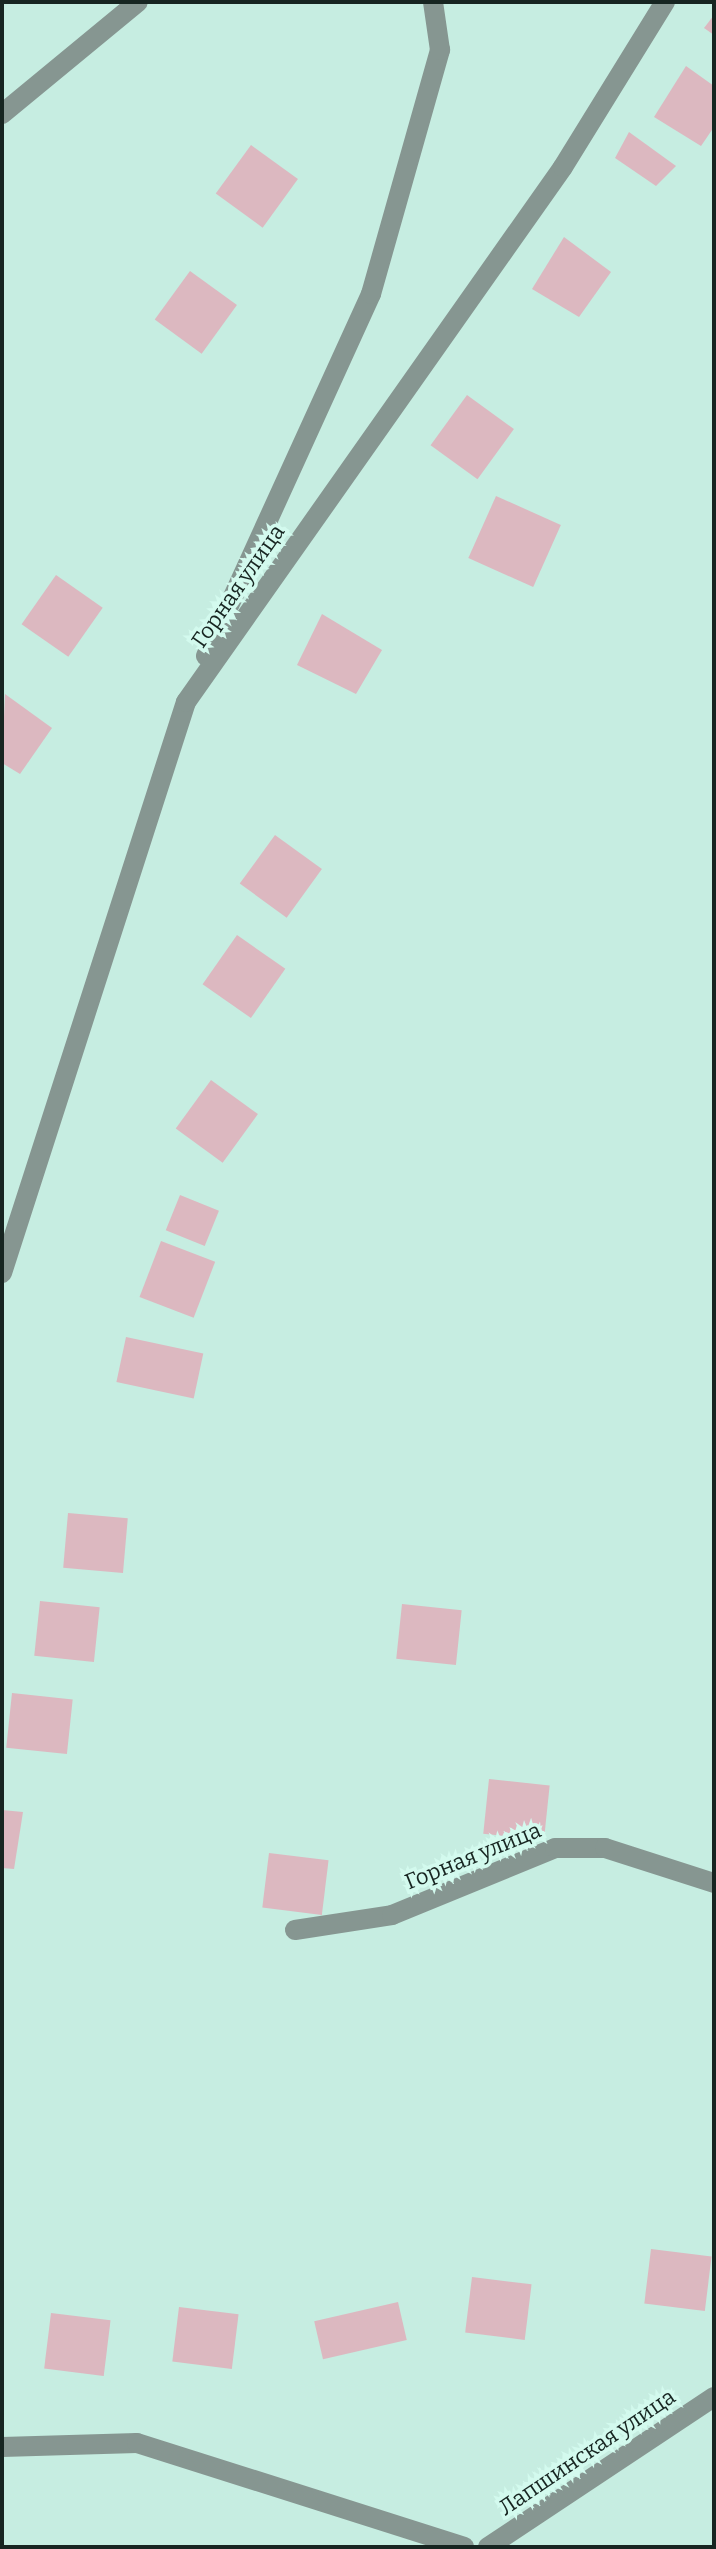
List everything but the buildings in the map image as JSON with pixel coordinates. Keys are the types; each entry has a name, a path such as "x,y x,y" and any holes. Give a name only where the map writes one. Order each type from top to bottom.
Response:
{"street":[{"path":"2,114 138,2"},
{"path":"186,702 371,294 440,50 433,2"},
{"name":"Горная улица","path":"2,1273 186,702 563,167 665,2"},
{"name":"Горная улица","path":"295,1930 392,1915 555,1848 605,1848 714,1883"},
{"name":"Лапшинская улица","path":"488,2547 714,2397"},
{"path":"2,2447 137,2443 464,2547"}]}
